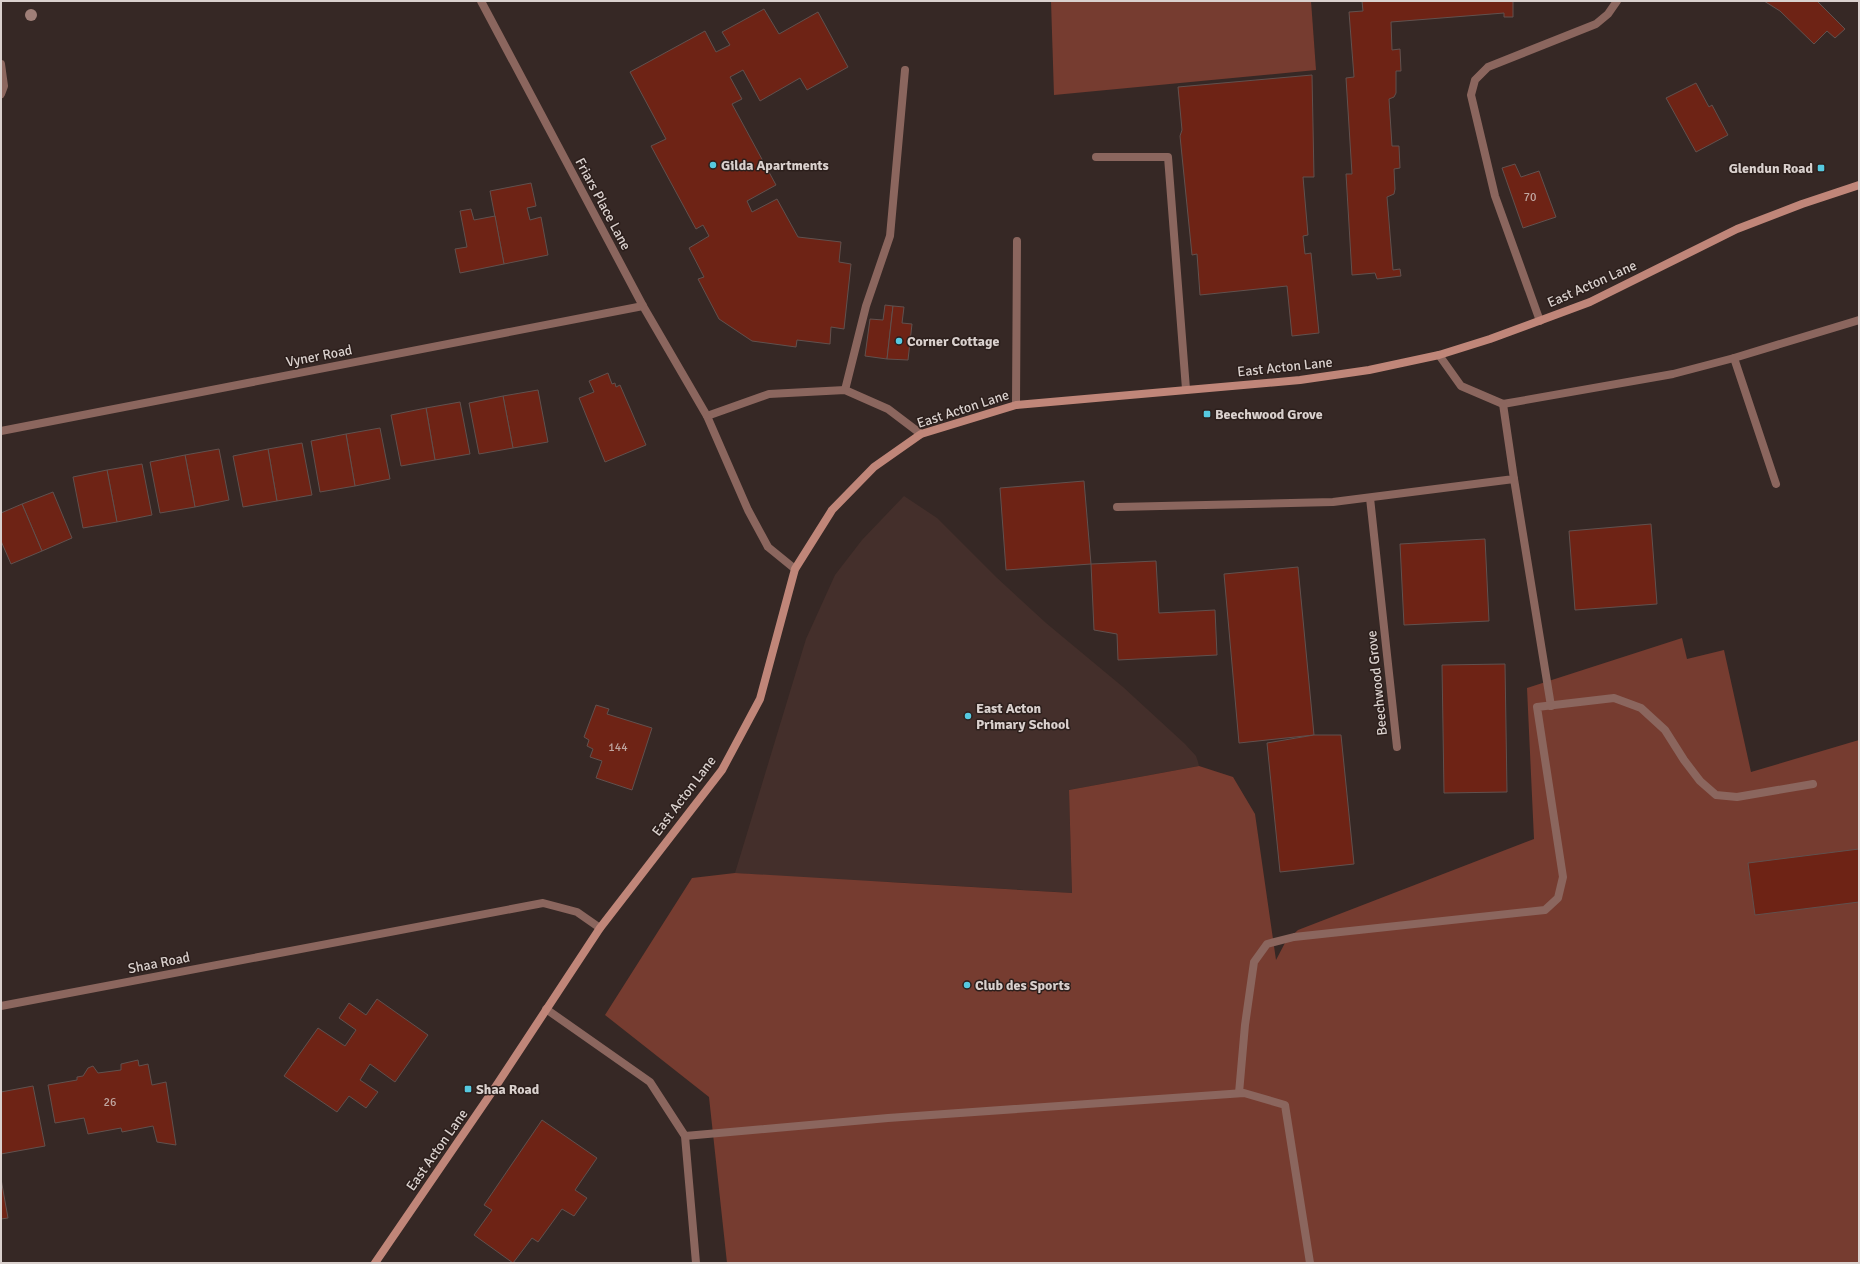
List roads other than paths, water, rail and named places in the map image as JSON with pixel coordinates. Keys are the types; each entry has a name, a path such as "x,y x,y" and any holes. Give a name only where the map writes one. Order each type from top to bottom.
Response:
{"street":[{"name":"Friars Place Lane","path":"480,1 643,306 707,416 748,510 768,547 795,569"},
{"path":"1540,321 1495,196 1471,95 1475,80 1488,67 1596,24 1608,14 1617,1"},
{"path":"1,64 4,86 1,94"},
{"path":"845,390 866,306 890,236 905,70"},
{"path":"1096,158 1168,158 1186,389"},
{"name":"East Acton Lane","path":"375,1263 492,1092 600,928 722,770 760,699 795,569 832,510 874,467 921,434 1016,405 1300,380 1369,370 1439,355 1540,321 1590,302 1737,229 1802,204 1859,185"},
{"path":"1016,405 1017,241"},
{"name":"Vyner Road","path":"1,431 643,306"},
{"path":"1439,355 1461,386 1503,404 1673,374 1734,358 1859,320"},
{"path":"1734,358 1776,484"},
{"path":"707,416 769,394 845,390 888,409 921,434"},
{"path":"1503,404 1551,706"},
{"path":"1117,507 1333,502 1514,479"},
{"name":"Beechwood Grove","path":"1370,498 1397,746"},
{"path":"1238,1093 1245,1024 1254,962 1267,944 1294,937 1545,910 1558,898 1563,877 1537,707 1614,698 1640,708 1665,730 1684,760 1700,781 1716,795 1736,797 1813,784"},
{"name":"Shaa Road","path":"1,1006 543,903 577,912 600,928"},
{"path":"546,1009 650,1082 685,1136 696,1263"},
{"path":"685,1136 888,1118 1238,1093 1285,1105 1310,1263"}],"place":[{"name":"Gilda Apartments","path":"713,165"},
{"name":"Glendun Road","path":"1821,168"},
{"name":"Corner Cottage","path":"899,341"},
{"name":"Beechwood Grove","path":"1207,414"},
{"name":"East Acton Primary School","path":"968,716"},
{"name":"Club des Sports","path":"967,985"},
{"name":"Shaa Road","path":"468,1089"}]}
